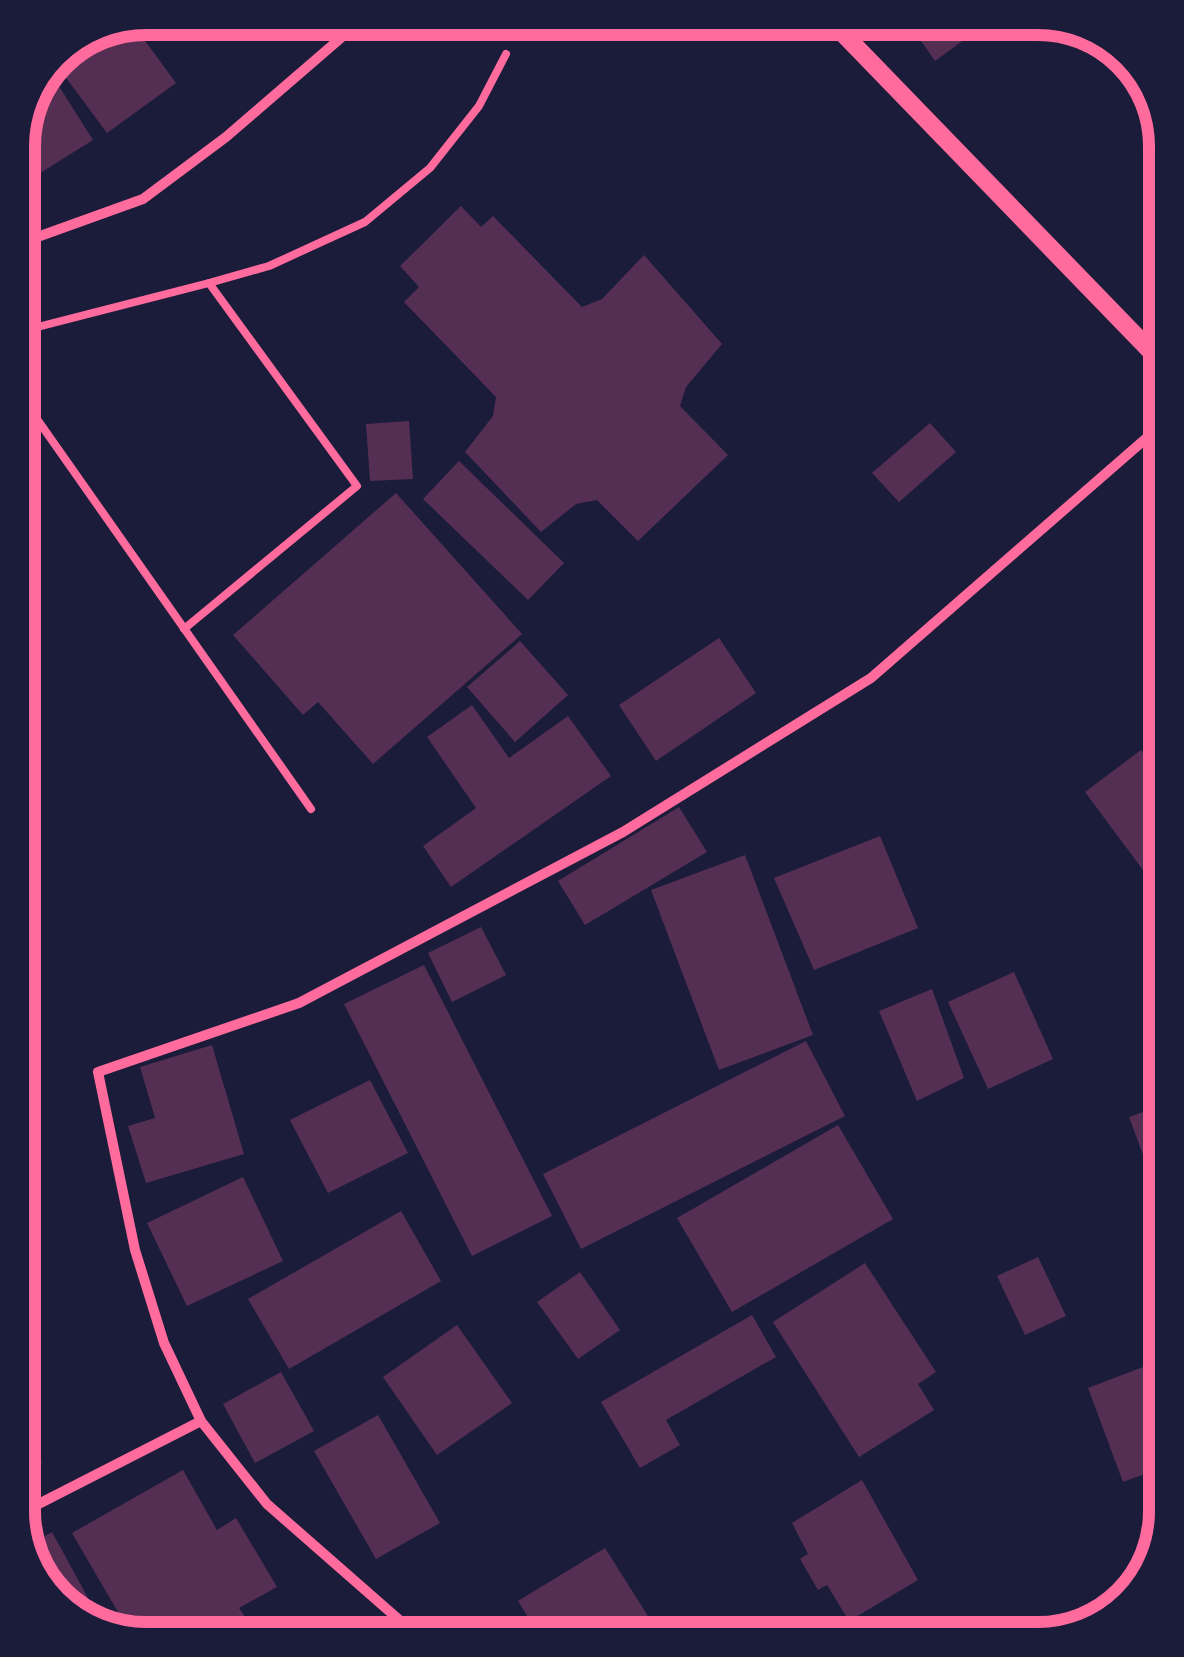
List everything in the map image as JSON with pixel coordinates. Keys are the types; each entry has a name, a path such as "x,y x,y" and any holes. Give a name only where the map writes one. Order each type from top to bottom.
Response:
{"street":[{"path":"35,238 143,200 226,137 344,35"},
{"path":"849,35 1149,348"},
{"path":"402,1622 267,1504 201,1421 164,1344 135,1250 98,1072 300,1003 622,832 871,678 1149,436"},
{"path":"35,1505 201,1421"}],"lane":[{"path":"35,328 269,266 366,222 430,168 479,106 506,54"},
{"path":"184,628 357,486 209,283"},
{"path":"35,416 311,809"}],"building":[{"path":"141,35 176,83 107,133 63,74 104,43"},
{"path":"917,35 971,35 935,61"},
{"path":"56,82 93,140 35,176 39,118"},
{"path":"461,206 481,227 493,216 582,307 602,299 644,255 722,344 686,387 680,406 728,455 638,541 597,500 576,504 541,532 465,452 493,416 496,397 404,302 419,287 400,266"},
{"path":"409,421 413,479 370,481 366,424"},
{"path":"930,423 956,452 899,502 872,473"},
{"path":"459,461 564,563 528,600 423,499"},
{"path":"396,493 522,634 373,764 318,702 303,715 233,635"},
{"path":"719,638 756,693 656,761 619,705"},
{"path":"520,641 568,695 515,742 467,687"},
{"path":"472,705 509,758 568,716 611,776 451,887 423,846 476,808 427,737"},
{"path":"1141,750 1149,761 1149,878 1085,792"},
{"path":"679,807 707,852 585,925 558,881"},
{"path":"880,836 918,928 814,970 774,878"},
{"path":"745,855 813,1035 719,1070 651,890"},
{"path":"481,927 506,975 452,1002 428,953"},
{"path":"424,965 552,1216 472,1256 344,1004"},
{"path":"1014,972 1053,1059 988,1089 948,1002"},
{"path":"932,989 964,1078 917,1101 879,1011"},
{"path":"806,1041 845,1116 581,1249 543,1174"},
{"path":"212,1045 244,1154 146,1183 128,1126 155,1118 140,1067"},
{"path":"370,1080 408,1153 328,1193 290,1120"},
{"path":"1149,1110 1149,1171 1129,1117"},
{"path":"838,1125 893,1219 732,1312 677,1218"},
{"path":"243,1177 283,1261 187,1306 147,1223"},
{"path":"401,1211 441,1281 289,1369 248,1299"},
{"path":"1038,1257 1066,1316 1025,1335 997,1276"},
{"path":"865,1263 936,1372 918,1384 934,1410 859,1457 773,1322"},
{"path":"580,1272 620,1330 578,1359 537,1302"},
{"path":"752,1315 776,1357 666,1420 680,1445 640,1468 601,1402"},
{"path":"457,1325 512,1403 437,1455 383,1377"},
{"path":"1149,1365 1149,1472 1123,1482 1088,1388"},
{"path":"281,1372 314,1431 255,1463 223,1404"},
{"path":"378,1415 440,1523 376,1559 314,1451"},
{"path":"183,1470 217,1530 236,1518 277,1587 239,1608 245,1617 236,1622 125,1620 72,1533"},
{"path":"862,1480 918,1580 849,1621 827,1585 818,1590 800,1559 808,1554 792,1523"},
{"path":"52,1532 94,1608 58,1578 39,1539"},
{"path":"605,1548 652,1622 531,1622 518,1601"}]}
